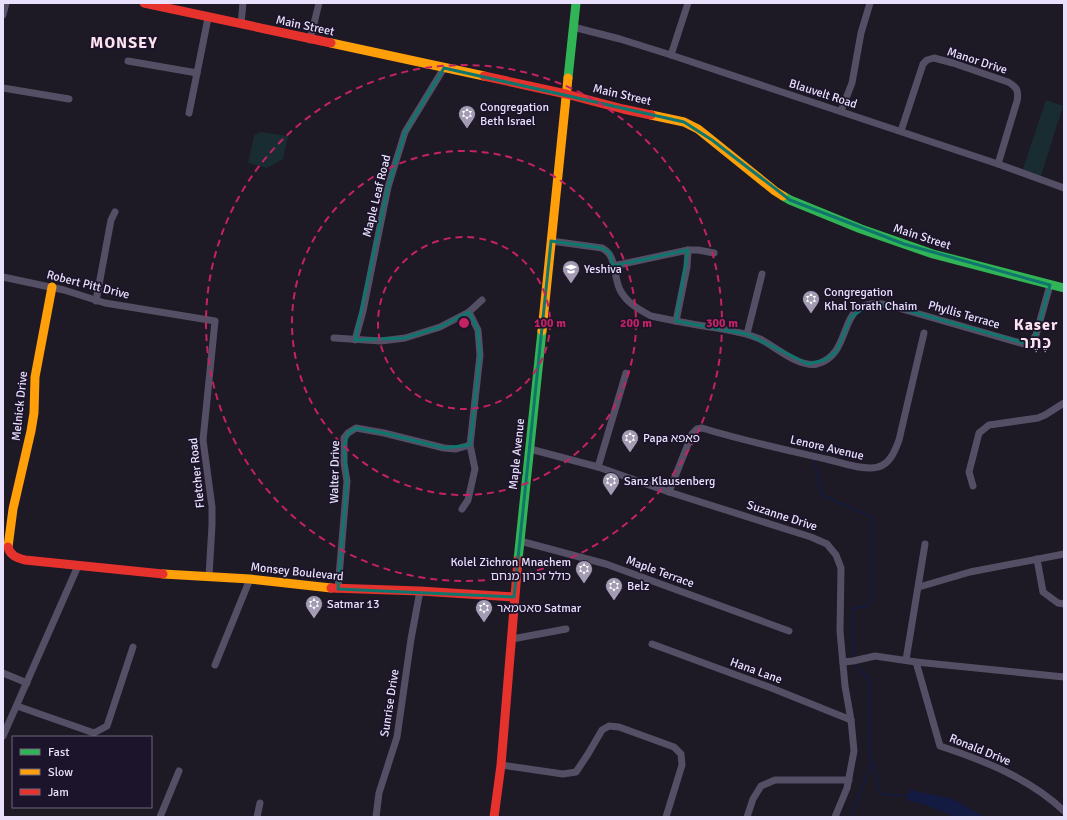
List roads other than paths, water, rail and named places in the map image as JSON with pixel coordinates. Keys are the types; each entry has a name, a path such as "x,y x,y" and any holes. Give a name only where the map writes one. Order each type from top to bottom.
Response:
{"street":[{"path":"3,15 6,3"},
{"name":"Main Street","path":"144,3 566,94 624,109 684,122 698,129 775,191 790,200 861,229 933,254 1064,288"},
{"path":"241,24 243,3"},
{"path":"310,40 319,3"},
{"name":"Maple Avenue","path":"494,817 501,765 512,639 514,597 576,3"},
{"path":"671,55 688,3"},
{"path":"840,111 852,83 861,33 870,3"},
{"path":"189,113 208,18"},
{"name":"Blauvelt Road","path":"573,27 620,39 671,55 901,131 1064,188"},
{"name":"Manor Drive","path":"901,131 923,64 927,60 934,58 953,63 1008,82 1016,87 1018,93 1017,101 998,164"},
{"path":"128,61 197,73"},
{"name":"Maple Leaf Road","path":"355,340 363,311 388,187 404,132 444,68"},
{"path":"3,88 69,99"},
{"path":"96,301 111,220 115,212"},
{"name":"Phyllis Terrace","path":"551,242 602,248 610,253 614,266 615,278 619,289 629,302 638,310 651,316 747,334 801,362 808,364 817,364 836,352 847,324 856,311 870,304 878,303 1028,344 1036,335 1050,285"},
{"path":"676,321 687,267 688,250"},
{"path":"614,266 688,250 714,253"},
{"path":"747,334 762,274"},
{"name":"Robert Pitt Drive","path":"3,277 52,287 107,304 215,321"},
{"name":"Melnick Drive","path":"52,287 35,377 34,413 31,431 13,509 6,552 25,560 78,566"},
{"path":"334,338 380,342 405,338 440,327 469,312 482,300"},
{"path":"462,509 468,500 475,469 470,445 480,355 478,330 469,312"},
{"name":"Fletcher Road","path":"209,576 212,507 203,440 215,321"},
{"name":"Lenore Avenue","path":"669,492 692,434 697,429 702,428 864,468 878,467 886,463 895,451 900,440 924,334"},
{"path":"598,467 626,373"},
{"path":"974,486 969,472 979,433 990,424 1045,416 1064,403"},
{"name":"Walter Drive","path":"338,589 347,482 344,463 344,438 348,433 356,428 384,433 444,448 456,449 470,445"},
{"name":"Suzanne Drive","path":"530,449 598,467 669,492 811,536 827,544 836,555 841,568 840,631 845,686 851,720 854,751 847,788 835,817"},
{"name":"Maple Terrace","path":"520,541 606,564 789,631"},
{"path":"906,660 925,544"},
{"path":"919,587 970,572 1064,554"},
{"path":"1037,559 1043,592 1058,603 1064,604"},
{"path":"3,736 78,566"},
{"name":"Monsey Boulevard","path":"78,566 164,574 250,579 338,589 420,591 514,597"},
{"path":"215,665 250,579"},
{"name":"Sunrise Drive","path":"376,817 379,793 397,738 411,639 420,591"},
{"path":"512,639 566,629"},
{"name":"Hana Lane","path":"652,644 769,687 851,720"},
{"path":"17,706 94,733 107,726 133,647"},
{"path":"843,662 875,656 916,662 1064,677"},
{"name":"Ronald Drive","path":"916,662 940,746 980,760 1022,779 1053,800 1064,811"},
{"path":"3,673 27,683"},
{"path":"501,765 563,774 576,772 602,730 609,726 619,727 674,747 681,754 682,765 666,817"},
{"path":"160,817 179,771"},
{"path":"747,817 753,799 761,786 775,780 849,780"},
{"path":"257,817 260,803"}],"water":[{"path":"910,789 950,798 986,817 955,817 926,805 907,800"}],"waterway":[{"path":"814,460 822,495 872,517 871,531 873,571 870,605 852,609 853,651 855,657"},
{"path":"856,663 857,667 869,679 869,751 881,794 910,796"},
{"path":"851,817 872,762"}],"place":[{"name":"Congregation Beth Israel","path":"467,129"},
{"name":"Yeshiva","path":"571,284"},
{"name":"Congregation Khal Torath Chaim","path":"811,314"},
{"name":"Papa פאפא","path":"630,453"},
{"name":"Sanz Klausenberg","path":"611,496"},
{"name":"Kolel Zichron Mnachem כולל זכרון מנחם","path":"584,584"},
{"name":"Belz","path":"614,601"},
{"name":"Satmar 13","path":"314,619"},
{"name":"סאטמאר Satmar","path":"484,623"}],"district":[{"name":"MONSEY","path":"124,43"},
{"name":"Kaser כֶּתֶר","path":"1036,334"}]}
